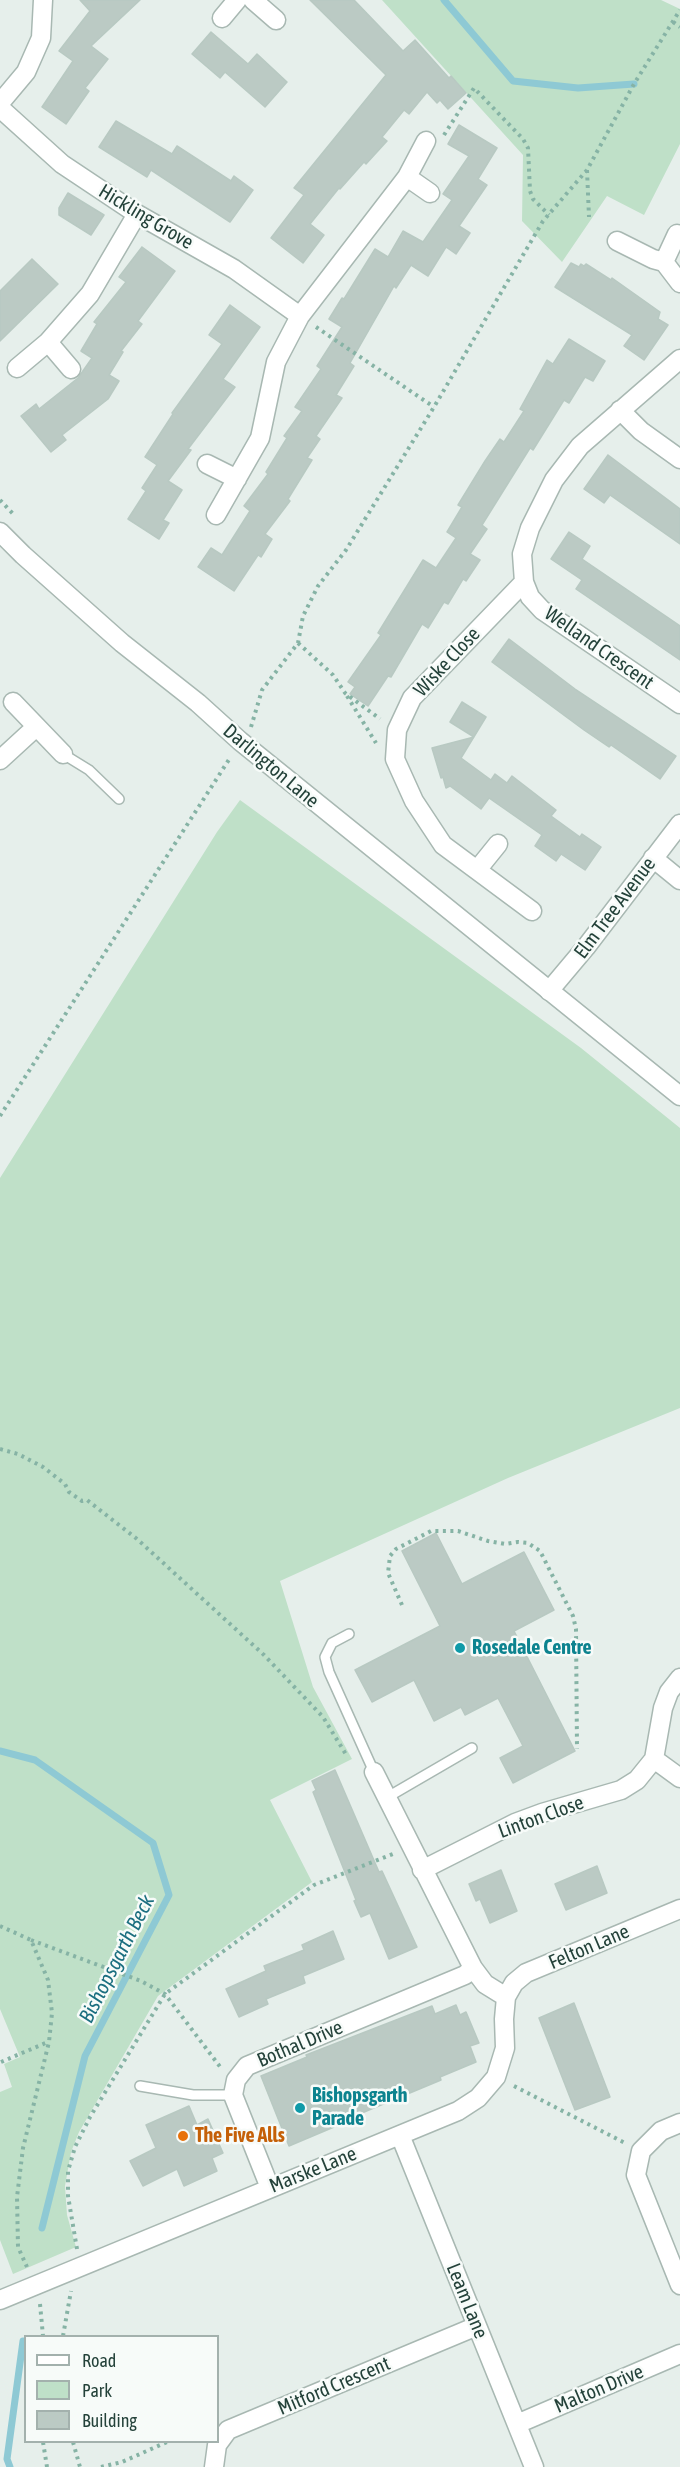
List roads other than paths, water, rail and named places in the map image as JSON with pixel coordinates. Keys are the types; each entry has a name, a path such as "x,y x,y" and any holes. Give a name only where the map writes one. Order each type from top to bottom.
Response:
{"street":[{"path":"0,103 26,72 41,38 43,0"},
{"path":"222,18 237,0"},
{"path":"253,0 276,20"},
{"name":"Hickling Grove","path":"0,108 62,164 137,214 234,269 300,316"},
{"path":"216,515 260,438 276,362 300,316 433,141"},
{"path":"407,177 430,193"},
{"path":"17,368 48,342 90,294 137,214"},
{"path":"664,262 677,234"},
{"path":"617,241 653,260 664,262 680,283"},
{"path":"48,342 71,369"},
{"name":"Welland Crescent","path":"680,359 580,446 554,480 530,528 522,554 524,582 530,597 542,610 680,704"},
{"path":"620,410 641,431 680,459"},
{"path":"207,464 237,479"},
{"name":"Darlington Lane","path":"0,532 22,555 122,643 198,703 240,741 680,1096"},
{"name":"Wiske Close","path":"524,582 411,698 398,730 395,759 414,801 443,845 532,911"},
{"path":"13,702 63,754"},
{"path":"0,760 36,727"},
{"name":"Elm Tree Avenue","path":"549,992 680,824"},
{"path":"477,870 498,844"},
{"path":"653,858 680,880"},
{"path":"680,1678 669,1692 663,1708 654,1759 680,1778"},
{"name":"Linton Close","path":"422,1870 515,1823 621,1790 637,1780 654,1759"},
{"path":"374,1772 473,1968 485,1984 506,1997"},
{"name":"Felton Lane","path":"506,1997 514,1983 526,1973 680,1909"},
{"name":"Bothal Drive","path":"233,2095 236,2080 248,2066 465,1975 473,1968"},
{"name":"Marske Lane","path":"0,2300 458,2111 487,2090 496,2078 504,2058 506,1997"},
{"path":"233,2095 270,2188"},
{"path":"680,2123 662,2130 641,2151 636,2175 680,2285"},
{"name":"Leam Lane","path":"400,2135 534,2467"},
{"name":"Mitford Crescent","path":"219,2442 228,2430 477,2326"},
{"name":"Malton Drive","path":"517,2424 680,2354"},
{"name":"Mitford Crescent","path":"214,2467 218,2443"}],"lane":[{"path":"63,754 90,770 119,799"},
{"path":"349,1634 332,1643 325,1657 329,1672 374,1772"},
{"path":"386,1798 472,1748"},
{"path":"140,2086 193,2095 233,2095"}],"waterway":[{"path":"444,0 513,81 578,88 634,84"},
{"name":"Bishopsgarth Beck","path":"0,1751 35,1760 153,1843 169,1895 85,2056 42,2228"},
{"name":"Bishopsgarth Beck","path":"10,2467 7,2459 23,2341"}],"place":[{"name":"Rosedale Centre","path":"460,1648"},
{"name":"Bishopsgarth Parade","path":"300,2108"},
{"name":"The Five Alls","path":"183,2136"}]}
